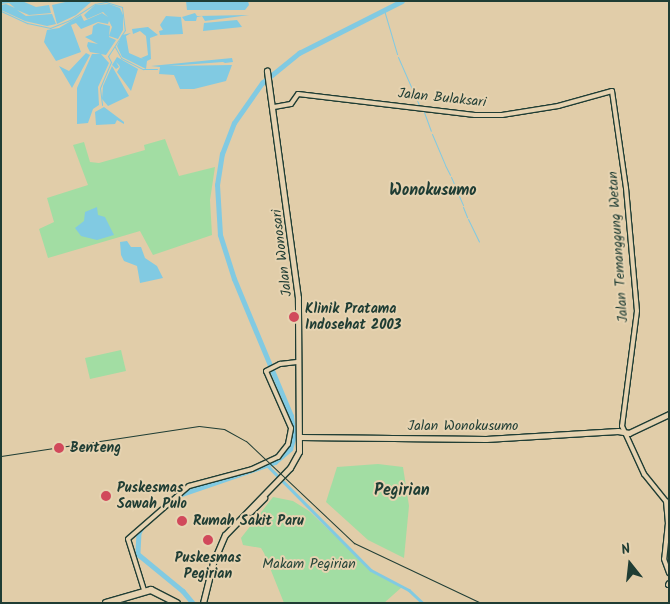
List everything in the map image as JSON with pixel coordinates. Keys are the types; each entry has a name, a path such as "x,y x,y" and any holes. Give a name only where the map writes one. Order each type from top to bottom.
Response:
{"highway":[{"path":"106,603 144,590 160,592 178,603"},
{"path":"116,603 151,593 172,603"}],"main road":[{"name":"Jalan Wonosari","path":"205,603 223,538 296,464 302,453 297,362 298,298 268,73"},
{"name":"Jalan Wonokusumo","path":"301,436 486,439 561,436 639,431 669,414"}],"street":[{"name":"Jalan Bulaksari","path":"274,107 291,104 298,94 475,115 502,115 557,107 611,91"},
{"name":"Jalan Temanggung Wetan","path":"611,91 626,188 637,311 623,431"},
{"path":"144,590 128,544 138,529 189,486 269,463 278,457 288,444 291,432 288,418 267,370 297,362"},
{"path":"623,431 645,476 665,498 668,523 664,559 668,571"},
{"path":"632,449 647,477 666,498 669,510"}],"green space":[{"path":"165,139 179,176 215,167 210,200 212,235 153,255 140,231 48,258 39,229 54,222 47,198 88,185 73,145 84,142 90,162 99,163 145,150 144,145"},
{"path":"121,350 126,371 90,379 85,358"},
{"name":"Makam Pegirian","path":"378,464 403,467 409,506 404,558 368,540 326,502 337,467"},
{"name":"Makam Pegirian","path":"273,497 293,501 309,511 374,573 402,587 384,603 284,603 261,548 243,545 241,538"}],"water":[{"path":"1,1 22,1 36,7 49,5 51,13 29,15 17,10 26,16 52,14 56,24 47,26 25,21 1,10 1,5 6,4 15,8 9,3 1,4"},
{"path":"70,1 91,2 76,15 57,24 52,5"},
{"path":"186,1 248,1 249,5 245,10 187,10"},
{"path":"109,4 120,8 123,15 123,30 118,39 109,36 112,27 109,21 108,24 98,22 81,29 76,23 71,25 81,52 56,61 44,42 47,30 59,28 81,15 84,21 102,13 108,17 103,12 87,19 84,15 95,5"},
{"path":"195,13 197,16 249,15 205,21 202,16 197,17 196,21 185,21 182,17"},
{"path":"166,16 181,17 183,34 160,35 159,31 163,30 160,25"},
{"path":"237,20 242,27 203,31 204,23"},
{"path":"98,23 110,26 109,37 116,40 106,55 90,52 87,46 88,42 98,44 85,37 92,34 93,26"},
{"path":"148,27 158,35 150,38 151,59 147,61 146,69 122,57 117,46 122,35 131,33 126,36 129,53 145,60 141,58 148,55 146,36 140,31 133,34 132,29"},
{"path":"86,53 90,55 72,88 59,66 69,71"},
{"path":"92,54 101,54 109,63 98,87 99,105 93,109 88,123 77,124 77,88"},
{"path":"117,57 138,69 131,91 117,72 120,67 119,65 116,62 119,67 116,69 112,65"},
{"path":"232,58 233,62 168,66 232,65 226,81 194,89 180,89 174,75 159,74 160,67 151,66"},
{"path":"112,66 129,96 108,106 102,99 103,86"},
{"path":"104,107 124,122 124,124 117,120 115,124 96,125 95,112"},
{"path":"97,207 98,215 105,217 114,235 97,240 81,236 75,228 84,221 85,212"},
{"path":"127,241 131,247 141,247 145,258 157,266 163,278 140,283 137,266 124,261 121,255 120,242"}],"waterway":[{"path":"182,494 275,462 290,449 294,436 291,416 234,279 220,235 217,185 222,154 234,123 262,83 299,53 402,1"},
{"path":"1,11 27,23 50,28 70,20 95,4 106,2 122,7 125,30 108,56 111,62 100,88 102,105"},
{"path":"384,10 397,54"},
{"path":"115,47 121,58 143,69 157,69"},
{"path":"398,57 420,107"},
{"path":"424,112 431,131"},
{"path":"432,134 445,164"},
{"path":"445,165 450,175"},
{"path":"451,177 455,186"},
{"path":"455,186 459,195"},
{"path":"459,196 463,205"},
{"path":"463,207 467,217"},
{"path":"468,219 479,242"},
{"path":"268,466 371,570 409,590 423,603"},
{"path":"143,526 139,533 138,554 183,591 193,603"}],"railway":[{"path":"1,456 199,426 224,429 246,441 354,543 481,603"}],"place":[{"name":"Klinik Pratama Indosehat 2003","path":"294,317"},
{"name":"Benteng","path":"59,448"},
{"name":"Puskesmas Sawah Pulo","path":"106,496"},
{"name":"Rumah Sakit Paru","path":"182,521"},
{"name":"Puskesmas Pegirian","path":"208,540"}],"district":[{"name":"Wonokusumo","path":"433,191"},
{"name":"Pegirian","path":"402,491"}]}
